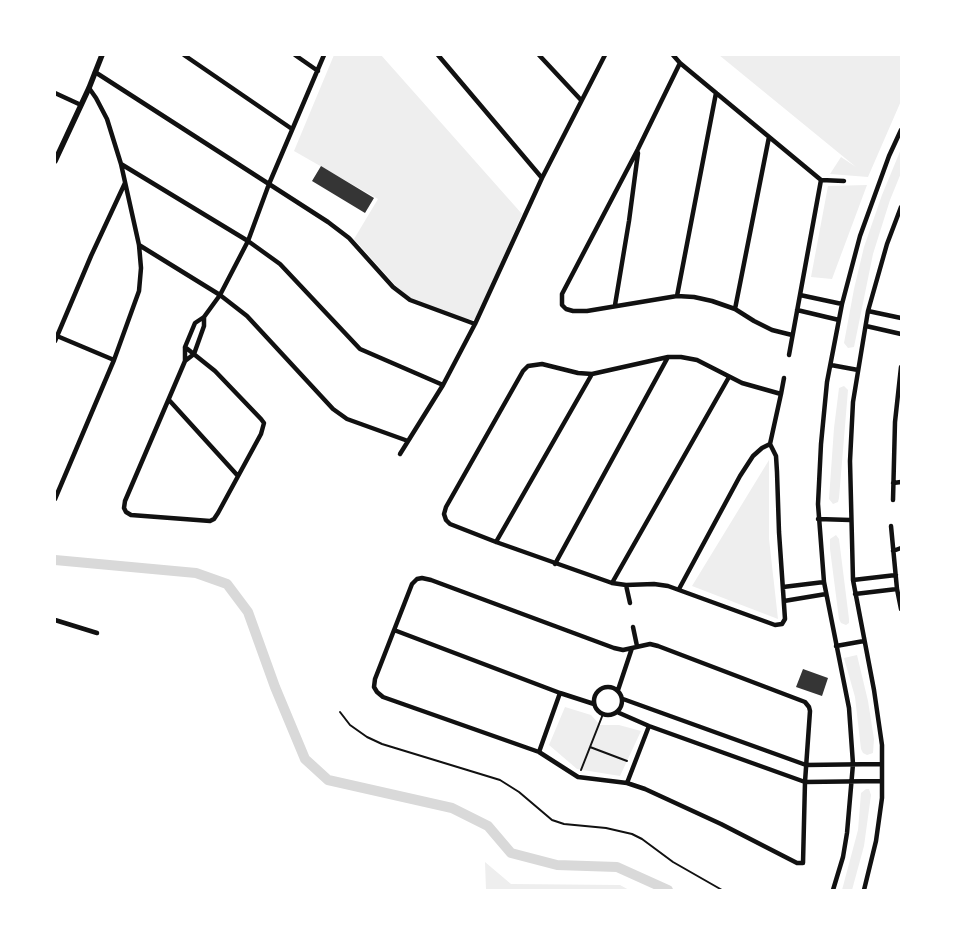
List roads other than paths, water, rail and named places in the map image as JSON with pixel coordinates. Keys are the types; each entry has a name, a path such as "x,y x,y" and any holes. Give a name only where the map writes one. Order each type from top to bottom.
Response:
{"street":[{"path":"55,160 89,88 102,55"},
{"path":"184,55 292,129"},
{"path":"295,55 318,71"},
{"path":"185,347 215,371 264,423 262,434 218,513 210,521 142,517 126,512 124,508 125,501 169,400 184,361 185,347 196,323 204,317 220,295 248,241 269,184 324,55"},
{"path":"438,55 542,178"},
{"path":"539,55 581,100"},
{"path":"400,454 443,385 475,324 542,178 605,55"},
{"path":"673,55 680,64 821,180 844,181"},
{"path":"680,64 638,150 562,294 562,305 566,309 574,311 587,311 677,296 712,301 735,309 772,330 792,335"},
{"path":"96,72 328,222 349,238 393,286 410,300 475,324"},
{"path":"56,495 114,360 139,291 141,268 139,245 121,164 107,119 89,88"},
{"path":"55,93 81,105"},
{"path":"677,296 716,93"},
{"path":"833,890 848,833 853,764 849,708 824,582 818,519 821,444 831,365 842,304 860,236 889,156 901,130"},
{"path":"735,309 768,137"},
{"path":"616,306 638,150"},
{"path":"121,164 248,241 280,264 360,349 373,357 443,385"},
{"path":"789,355 821,180"},
{"path":"114,360 56,338 125,183"},
{"path":"864,890 876,841 882,798 882,745 874,690 853,580 850,461 853,402 868,311 887,244 901,207"},
{"path":"139,245 220,295 247,316 333,409 347,419 408,441"},
{"path":"800,295 842,304"},
{"path":"797,310 840,320"},
{"path":"868,311 901,318"},
{"path":"184,361 194,354 204,326 204,317"},
{"path":"866,326 901,334"},
{"path":"555,564 668,357"},
{"path":"781,394 742,383 697,360 681,357 668,357 592,374 535,364 528,366 518,380 446,507 444,514 446,520 450,524 496,542 612,583 626,585 654,584 679,589 776,625 782,624 785,619 776,456 770,444 781,394 784,378"},
{"path":"831,365 858,370"},
{"path":"893,500 895,422 901,367"},
{"path":"496,542 592,374"},
{"path":"612,583 729,377"},
{"path":"169,400 238,476"},
{"path":"679,589 740,476 753,456 770,444"},
{"path":"893,483 901,482"},
{"path":"818,519 850,520"},
{"path":"891,526 901,609"},
{"path":"893,551 901,548"},
{"path":"853,580 896,575"},
{"path":"422,578 614,648 623,650 637,646 650,644 658,646 805,702 809,707 805,782 804,859 802,864 792,861 675,802 645,789 627,783 578,777 538,752 383,697 374,687 375,679 412,584 417,579 422,578"},
{"path":"783,587 824,582"},
{"path":"626,585 630,603"},
{"path":"855,594 897,588"},
{"path":"784,600 826,594"},
{"path":"55,620 97,633"},
{"path":"633,627 637,646"},
{"path":"394,630 594,704"},
{"path":"836,646 864,640"},
{"path":"618,690 632,648"},
{"path":"623,699 617,712 608,715 599,712 594,704 595,695 601,688 609,686 618,690 623,699 806,765 882,764"},
{"path":"538,752 560,693"},
{"path":"617,712 649,726 805,782 882,781"},
{"path":"627,783 649,726"}],"waterway":[{"path":"55,560 196,573 227,584 248,612 275,687 305,759 328,780 452,808 488,826 511,853 557,865 617,867 668,890"}]}
